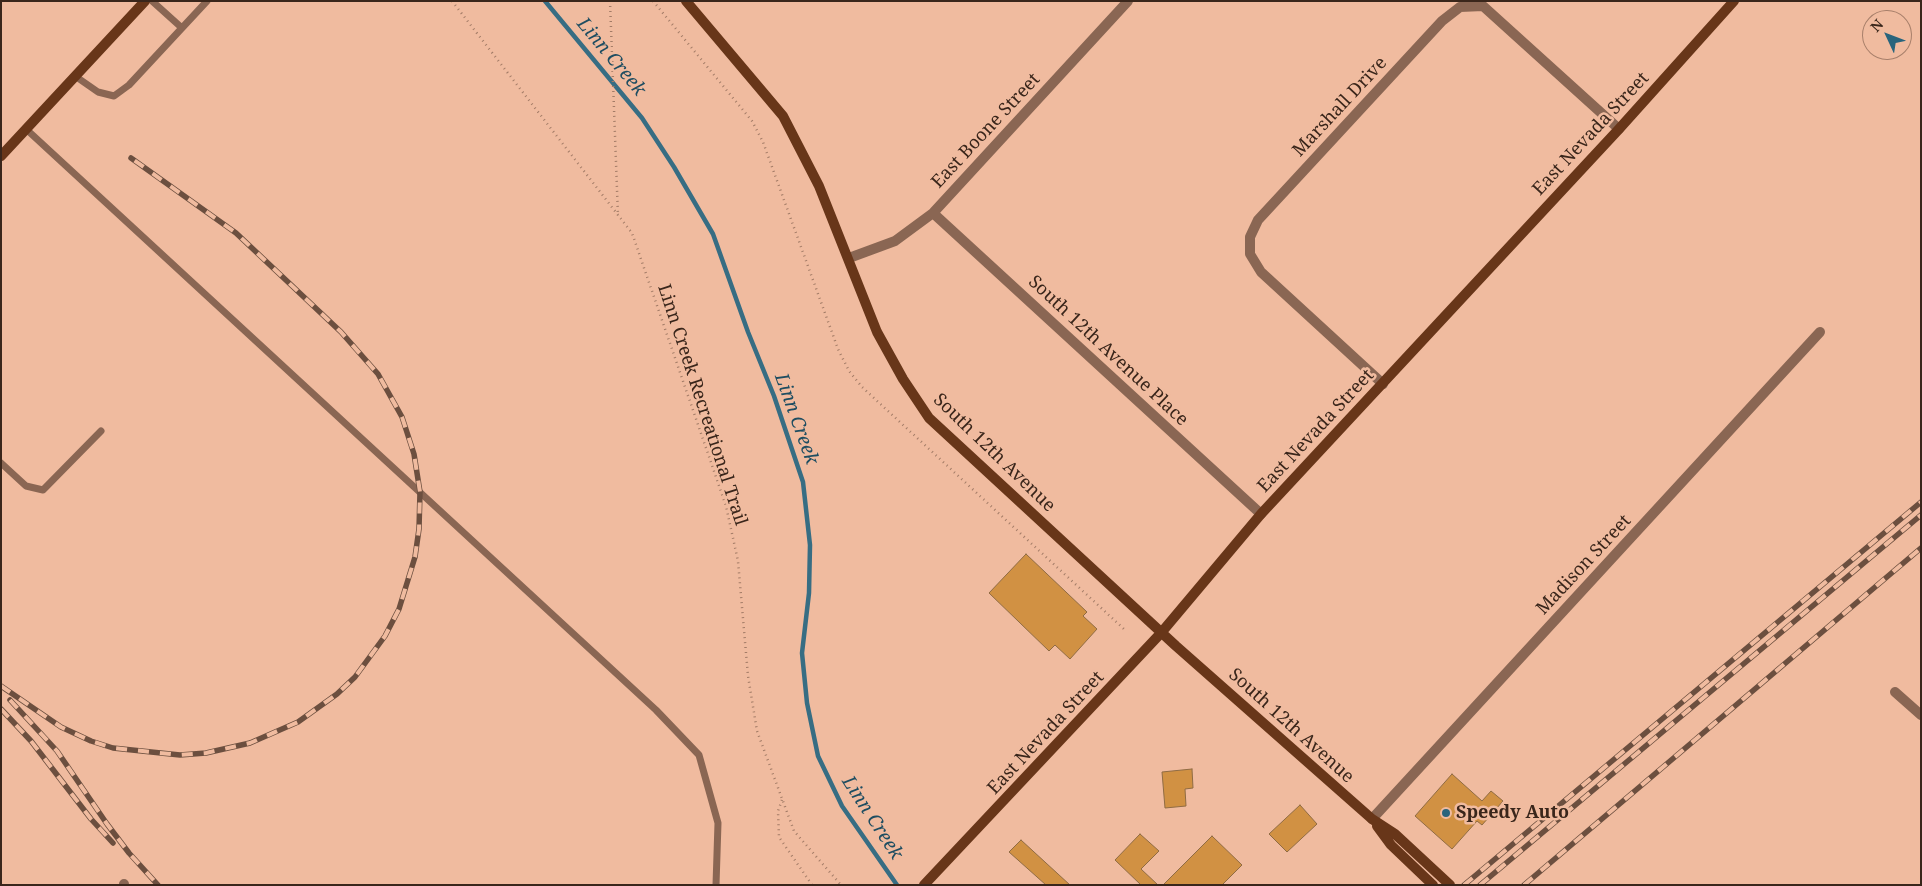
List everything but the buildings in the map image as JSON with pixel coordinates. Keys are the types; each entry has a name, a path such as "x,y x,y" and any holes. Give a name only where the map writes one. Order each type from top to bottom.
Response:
{"main road":[{"path":"1,156 145,1"},
{"name":"South 12th Avenue","path":"686,1 783,116 819,186 877,332 903,379 929,418 1161,633 1372,820 1392,845 1433,885"},
{"name":"East Nevada Street","path":"924,885 1161,633 1261,514 1619,129 1734,1"},
{"name":"South 12th Avenue","path":"1372,820 1395,834 1450,885"}],"street":[{"name":"East Boone Street","path":"849,258 895,242 933,213 1128,1"},
{"name":"Marshall Drive","path":"1383,384 1261,272 1250,254 1250,237 1258,220 1435,28 1460,7 1483,6 1619,129"},
{"name":"South 12th Avenue Place","path":"933,213 1261,514"},
{"name":"Madison Street","path":"1372,820 1820,332"},
{"path":"1895,692 1921,715"}],"lane":[{"path":"152,1 182,28"},
{"path":"75,76 98,92 114,96 129,85 207,1"},
{"path":"26,129 656,710 699,755 718,823 716,885"},
{"path":"1,463 26,486 43,490 101,431"}],"path":[{"name":"Linn Creek Recreational Trail","path":"452,1 602,193 618,218 632,233 726,506 738,561 748,676 758,731 794,831 841,885"},
{"path":"610,1 618,218"},
{"path":"782,800 778,811 780,837 812,885"}],"waterway":[{"name":"Linn Creek","path":"545,1 642,118 674,167 713,234 748,332 774,396 803,482 810,545 809,593 802,653 807,703 818,756 842,806 897,885"}],"railway":[{"path":"1,686 61,727 91,741 113,748 180,755 206,753 250,743 298,722 337,694 355,677 385,636 399,609 415,557 419,529 420,492 414,454 402,417 378,374 341,332 236,233 131,158"},
{"path":"1464,885 1921,502"},
{"path":"1480,885 1921,515"},
{"path":"1524,885 1921,548"},
{"path":"10,700 57,751 107,824 129,853 158,885"},
{"path":"1,709 31,741 91,819 113,843"}],"place":[{"name":"Speedy Auto","path":"1446,813"}]}
